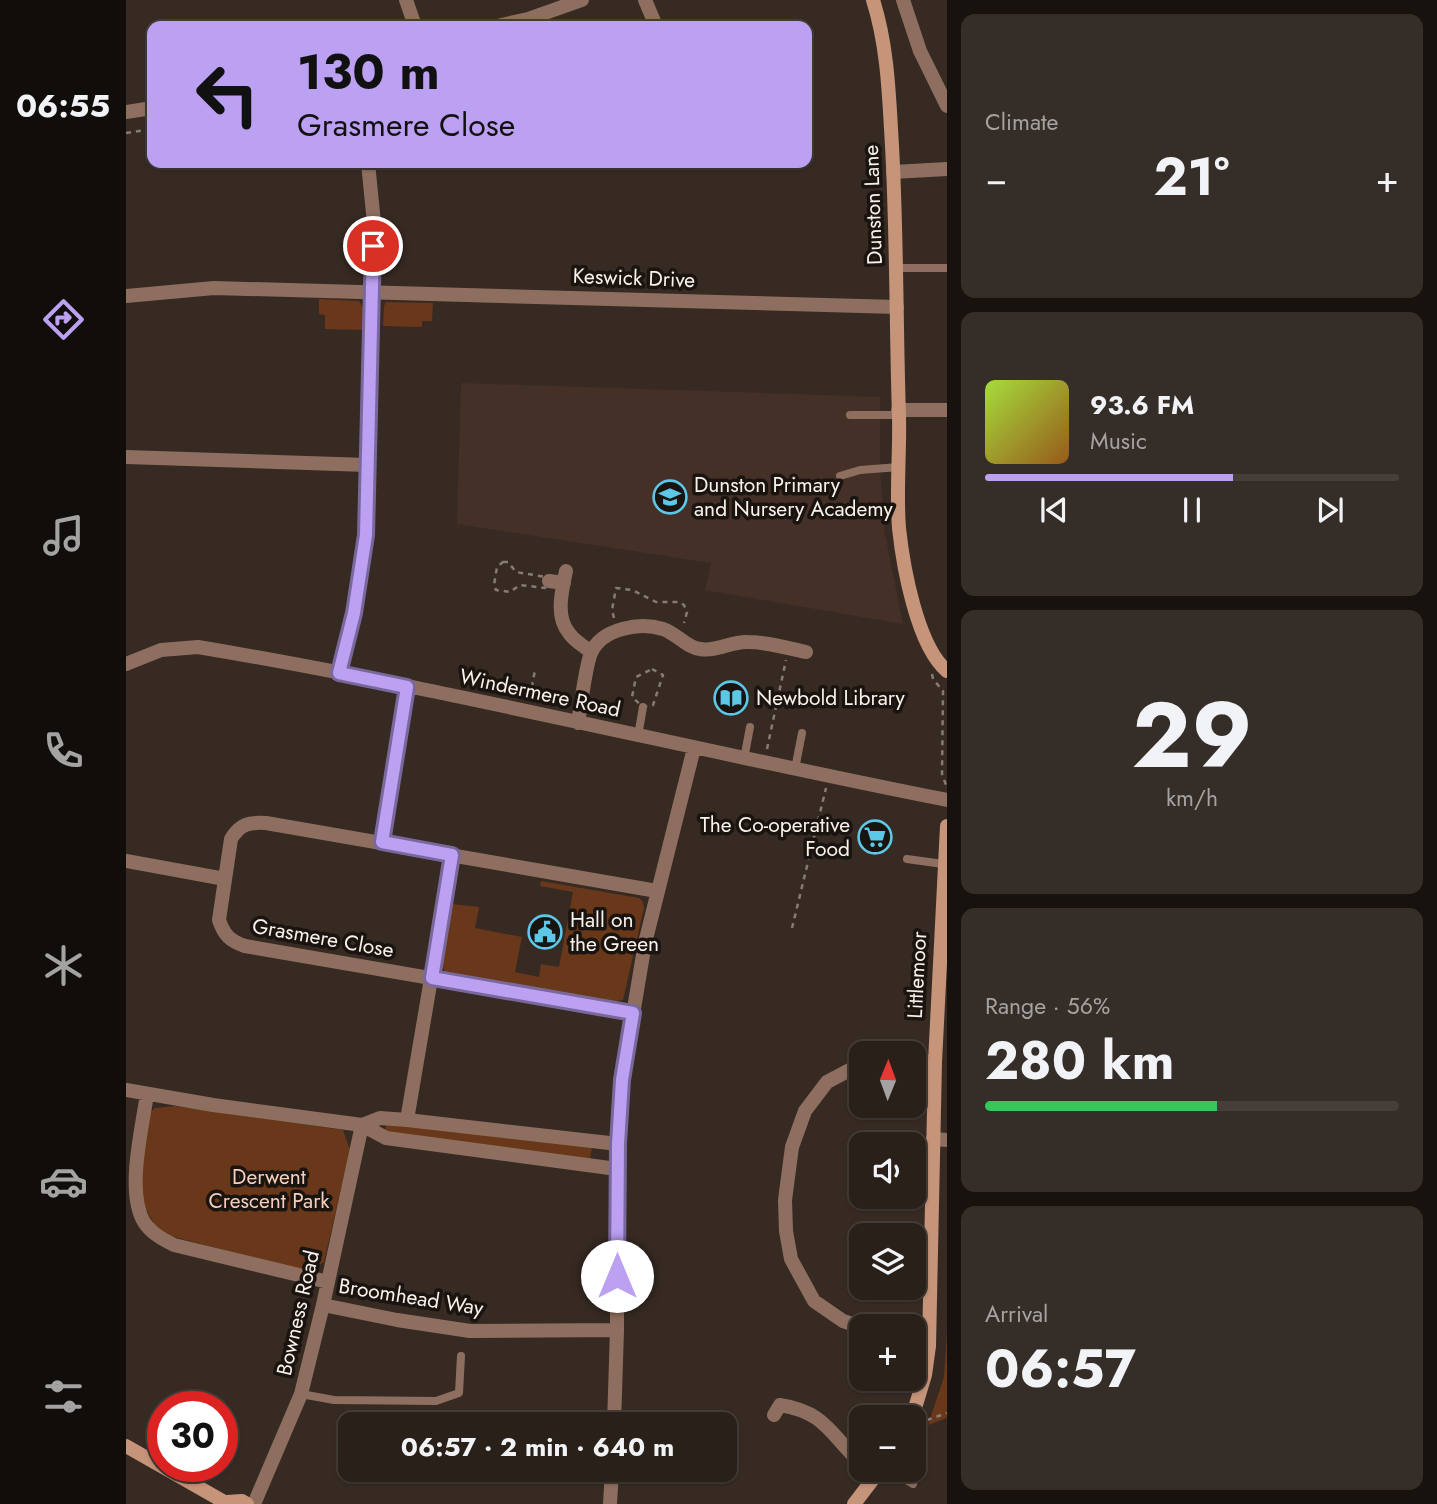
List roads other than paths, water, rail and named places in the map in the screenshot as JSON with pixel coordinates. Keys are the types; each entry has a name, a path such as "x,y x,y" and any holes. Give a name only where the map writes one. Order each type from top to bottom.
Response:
{"main road":[{"name":"Dunston Lane","path":"873,0 881,24 889,89 897,268 899,526 907,575 926,644 947,671"},
{"name":"Littlemoor","path":"916,1405 925,1375 929,1332 940,1139 935,1062 947,826"},
{"path":"126,1446 227,1503 242,1501 247,1504"},
{"path":"854,1504 870,1482"}],"street":[{"path":"406,0 413,21"},
{"path":"534,21 582,0"},
{"path":"645,0 654,21"},
{"path":"903,0 920,51 947,106"},
{"path":"126,112 147,109"},
{"path":"339,673 354,613 366,535 374,223 368,168"},
{"path":"893,172 947,169"},
{"name":"Keswick Drive","path":"126,296 214,288 897,307"},
{"path":"899,413 947,410"},
{"path":"126,457 367,465"},
{"path":"559,578 562,621 569,633 591,652"},
{"path":"578,723 591,652 617,631 634,626 650,626 679,636 696,649 714,650 749,642 806,652"},
{"name":"Windermere Road","path":"126,664 161,650 198,647 527,711 947,800"},
{"path":"382,842 407,687"},
{"path":"615,1412 618,1330 617,1169 622,1080 657,891 694,748"},
{"name":"Grasmere Close","path":"633,1013 345,965 231,941 219,920 231,839 239,827 252,822 382,842 657,891"},
{"path":"407,1120 452,855"},
{"path":"126,861 225,879"},
{"path":"926,1061 935,1062"},
{"path":"849,1069 827,1083 805,1111 792,1147 785,1200 786,1231 791,1259 814,1301 849,1323"},
{"path":"126,1090 362,1125 386,1138 617,1169"},
{"path":"147,1094 133,1185 143,1221 158,1237 174,1245 328,1282"},
{"path":"362,1125 380,1118 407,1120 618,1144"},
{"name":"Bowness Road","path":"254,1504 301,1394 362,1125"},
{"name":"Broomhead Way","path":"323,1305 470,1331 618,1330"},
{"path":"774,1415 780,1405 800,1408 828,1426 849,1450"},
{"path":"610,1504 611,1482"}],"lane":[{"path":"897,268 947,268"},
{"path":"850,415 899,413"},
{"path":"840,476 860,470 900,467"},
{"path":"638,736 643,707"},
{"path":"744,759 750,727"},
{"path":"794,769 802,733"},
{"path":"907,859 943,864"},
{"path":"301,1394 334,1399 436,1401 459,1393 461,1356"},
{"path":"907,1482 913,1484"}],"place":[{"name":"Dunston Primary and Nursery Academy","path":"670,497"},
{"name":"Newbold Library","path":"731,698"},
{"name":"The Co-operative Food","path":"875,837"},
{"name":"Hall on the Green","path":"545,932"}],"park label":[{"name":"Derwent Crescent Park","path":"269,1189"}]}
